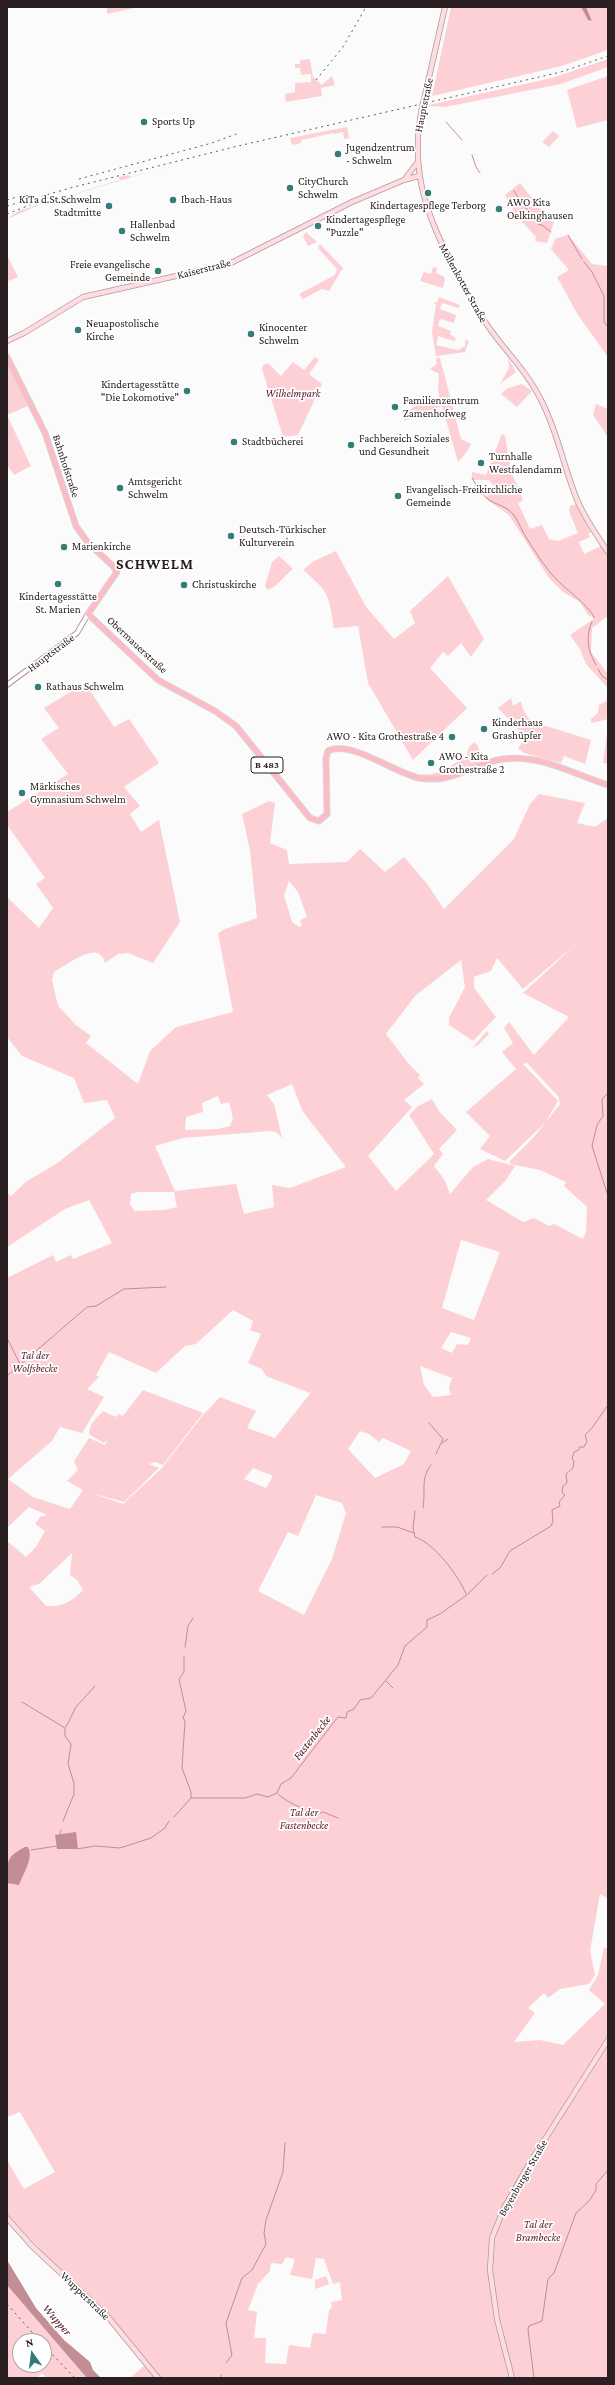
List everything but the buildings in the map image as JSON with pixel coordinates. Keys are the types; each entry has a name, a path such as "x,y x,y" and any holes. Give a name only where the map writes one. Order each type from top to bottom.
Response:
{"main road":[{"name":"Hauptstraße","path":"425,203 419,176 417,136 422,107 445,7"},
{"path":"404,180 412,172 418,162"},
{"name":"Kaiserstraße","path":"7,341 24,333 88,295 229,264 352,202 404,180 419,176"},
{"name":"Möllenkotter Straße","path":"425,203 438,238 475,307 526,376 546,409 582,512 608,552"},
{"name":"Bahnhofstraße","path":"7,357 45,433 76,526 88,543 118,572 88,614"},
{"name":"Obermauerstraße","path":"88,614 158,680 215,711 236,726 306,814 316,820 324,819 327,812 326,764 328,751 339,749 359,752 398,772 431,779 455,776 500,760 532,759 551,764 608,785"},
{"name":"Beyenburger Straße","path":"512,2378 497,2320 490,2270 492,2238 504,2208 528,2166 608,2040"},
{"name":"Wupperstraße","path":"7,2218 32,2246 108,2317 158,2378"}],"street":[{"name":"Hauptstraße","path":"7,685 71,638 84,624 88,614"}],"green space":[{"path":"107,7 139,7 107,14"},
{"path":"451,7 581,7 588,20 592,21 586,7 608,7 608,50 562,66 432,96"},
{"path":"310,59 313,77 322,85 332,76 335,85 321,88 322,96 286,102 285,94 295,92 295,83 311,82 311,74 301,75 300,68 295,68 295,64 300,64 300,60"},
{"path":"608,59 608,67 561,84 445,107 429,106 552,78"},
{"path":"608,76 608,120 577,128 567,90"},
{"path":"347,127 349,138 344,139 343,132 335,134 335,136 334,133 301,140 301,143 292,145 290,138"},
{"path":"553,131 559,136 549,147 542,142"},
{"path":"169,166 39,205 7,219 18,211 120,180 119,177 128,175 131,177"},
{"path":"520,183 550,221 554,222 547,243 535,241 536,237 516,215 505,195"},
{"path":"306,232 317,242 308,246 303,236"},
{"path":"568,235 592,264 608,266 608,357 578,315 557,277 569,270 551,249 555,239"},
{"path":"320,244 343,268 329,291 322,289 303,299 299,294 335,275 337,269 318,248"},
{"path":"7,255 18,277 9,281 7,278"},
{"path":"433,267 437,268 436,273 443,276 445,279 443,288 420,281 424,272 431,274"},
{"path":"439,297 460,305 459,308 442,303 440,309 456,315 454,323 440,319 438,326 451,331 450,334 456,339 454,341 438,336 436,345 458,350 465,346 465,340 469,341 465,352 436,356 432,332 436,305 434,302 437,302"},
{"name":"Wilhelmpark","path":"315,357 319,360 309,374 322,384 298,435 283,437 262,369 263,365 268,363 281,376 293,362 304,370"},
{"path":"436,358 440,358 461,439 471,444 466,453 458,462 442,406 404,421 403,415 419,403 440,400 438,389 439,374 430,369 437,364"},
{"path":"508,358 516,372 500,384 509,368"},
{"path":"7,364 28,406 7,415"},
{"path":"522,384 532,391 517,407 501,394 508,388"},
{"path":"596,404 608,409 608,437 593,415"},
{"path":"7,415 31,466 14,475 7,465"},
{"path":"502,434 505,436 511,471 523,500 518,503 530,529 542,525 549,539 558,541 578,533 569,511 570,506 576,504 591,533 588,534 590,537 579,542 584,554 601,546 608,556 608,616 592,628 591,652 608,674 608,688 586,664 580,649 570,635 595,618 588,615 580,602 563,592 549,578 509,515 485,498 495,488 489,480 472,480 472,472 486,475"},
{"path":"336,551 366,607 394,639 415,623 410,611 448,576 484,639 471,657 461,643 448,656 443,652 430,668 467,708 413,760 368,683 358,626 334,628 331,608 323,589 303,570 314,561"},
{"path":"279,556 293,569 268,590 265,586 272,562"},
{"path":"85,683 114,727 129,719 159,763 124,787 140,806 130,814 141,832 159,820 180,922 153,963 128,953 118,954 105,963 100,954 93,952 81,956 54,972 52,980 58,1006 76,1025 91,1036 86,1043 138,1084 150,1051 176,1027 233,1012 218,933 225,929 257,918 250,850 242,814 269,801 275,803 270,843 287,850 289,864 347,862 360,849 385,872 404,857 428,885 444,909 514,839 530,804 539,794 585,803 577,823 595,827 608,818 608,1899 600,1894 590,1951 595,1975 589,1984 560,1989 548,1998 544,1993 528,2008 535,2013 514,2042 540,2040 563,2045 605,2004 589,1990 598,1975 604,1948 608,1948 608,2378 161,2378 109,2316 45,2255 7,2214 7,2160 24,2189 55,2172 20,2112 7,2117 7,1541 26,1557 36,1547 45,1531 35,1524 40,1517 47,1515 29,1507 7,1528 7,1278 53,1255 56,1262 71,1255 73,1259 112,1243 89,1200 65,1209 7,1247 7,1193 11,1196 27,1181 56,1164 115,1118 107,1100 84,1103 74,1078 22,1056 7,1037 7,897 39,928 53,908 36,884 45,878 7,825 7,812 68,774 41,739 59,728 44,708","holes":["289,881 298,892 307,917 300,920 302,926 299,927 292,922 284,895","577,943 523,993 569,1017 534,1055 509,1022 504,1028 513,1043 502,1052 516,1069 466,1112 490,1136 480,1149 505,1161 545,1123 558,1101 523,1064 527,1063 558,1096 560,1104 534,1137 510,1161 510,1164 540,1170 566,1182 564,1186 587,1207 586,1232 583,1239 554,1224 549,1226 534,1218 523,1222 486,1200 506,1180 515,1166 488,1159 473,1167 450,1194 444,1179 434,1166 443,1154 439,1149 457,1130 438,1110 432,1099 418,1106 409,1115 434,1154 396,1191 368,1156 412,1107 404,1100 424,1084 418,1078 420,1075 408,1063 386,1034 415,996 461,960 465,987 449,1018 449,1025 473,1041 496,1017 474,988 474,977 491,971 497,958 523,989","292,1084 303,1112 346,1167 290,1188 272,1185 274,1207 244,1214 236,1184 175,1191 155,1146 183,1138 270,1131 276,1132 282,1138 274,1104 267,1095","218,1096 221,1104 229,1102 233,1118 230,1126 218,1129 185,1130 186,1117 203,1112 202,1103","137,1192 174,1192 177,1207 164,1210 135,1211 130,1205 131,1194","461,1240 500,1252 474,1320 442,1308","233,1310 253,1321 250,1330 261,1334 248,1363 262,1369 266,1376 310,1393 313,1390 275,1438 247,1428 256,1411 220,1397 202,1416 162,1468 123,1504 91,1493 124,1502 159,1468 149,1464 155,1462 163,1465 203,1413 143,1390 123,1416 118,1414 116,1417 103,1411 95,1419 89,1431 90,1435 104,1443 108,1438 105,1445 89,1438 74,1461 78,1470 67,1481 83,1490 70,1509 33,1497 8,1479 52,1441 60,1427 82,1433 104,1397 87,1389 99,1377 96,1375 109,1352 156,1373 185,1346 196,1344","451,1332 471,1338 468,1345 457,1344 452,1353 441,1348","420,1366 452,1378 449,1387 451,1395 433,1397 424,1385","360,1431 369,1434 379,1442 383,1438 411,1451 404,1464 375,1478 348,1449","253,1468 273,1476 266,1488 244,1479","316,1495 342,1503 346,1513 332,1559 304,1615 258,1591 288,1532 298,1536","72,1553 70,1575 77,1580 83,1590 75,1598 66,1603 57,1606 46,1606 29,1587 39,1584","286,2257 295,2259 290,2275 312,2279 316,2258 324,2259 333,2284 340,2282 342,2300 331,2302 332,2307 329,2310 326,2334 313,2333 310,2348 289,2345 286,2364 265,2363 266,2338 254,2338 257,2312 248,2310 258,2284 270,2271 271,2263 282,2264"]},
{"path":"511,698 513,706 521,701 526,714 537,724 591,740 585,764 564,756 561,763 524,753 518,748 526,738 498,708"},
{"path":"608,700 608,719 591,723 591,719 598,713 599,705"},
{"path":"608,726 608,764 603,763"},
{"path":"474,742 478,746 482,762 447,776 426,776 416,774 424,775 437,773 448,768 466,757 469,747"},
{"path":"487,1031 489,1034 478,1045 472,1048"},
{"path":"326,2276 329,2284 315,2289 315,2280"},
{"path":"7,2279 92,2378 46,2378 42,2373 37,2378 7,2378"},
{"path":"145,2365 156,2378 130,2378"}],"shaded area":[{"path":"581,7 586,7 592,21 588,20"},
{"path":"76,1832 78,1849 57,1849 55,1835"},
{"path":"25,1847 28,1847 30,1856 19,1885 7,1883 9,1860 14,1854"},
{"path":"7,2260 36,2308 64,2340 90,2362 93,2370 101,2378 87,2378 52,2337 52,2333 48,2333 7,2285"}],"waterway":[{"path":"446,122 462,140"},
{"path":"472,155 476,167 480,173"},
{"path":"514,191 538,224 542,225 551,232"},
{"path":"568,235 582,259"},
{"path":"584,262 592,272 604,296 604,322 608,327"},
{"path":"472,478 486,498 507,509 513,514 533,548 549,571 561,584 579,599 594,618"},
{"path":"592,622 588,644 596,665"},
{"path":"598,669 602,676 608,680"},
{"name":"Fastenbecke","path":"608,1093 602,1099 603,1116 597,1125 592,1146 608,1196"},
{"path":"7,1376 87,1307 96,1306 124,1289 166,1287"},
{"path":"7,1338 20,1364"},
{"name":"Fastenbecke","path":"492,1574 500,1568 510,1551 551,1526 553,1521 552,1510 560,1506 559,1502 565,1495 562,1492 563,1486 567,1483 566,1474 573,1468 574,1461 572,1459 574,1452 579,1450 579,1447 584,1447 587,1441 585,1435 592,1428 608,1405"},
{"path":"429,1423 443,1439 436,1454"},
{"path":"442,1443 448,1439"},
{"path":"423,1508 424,1480 431,1465"},
{"path":"415,1511 413,1528 415,1537 422,1540 438,1553 458,1578 466,1594"},
{"path":"382,1527 397,1527 414,1533"},
{"name":"Fastenbecke","path":"174,1817 191,1798 245,1798 257,1794 268,1797 277,1793 281,1784 291,1778 338,1717 346,1718 347,1712 354,1709 360,1700 371,1698 398,1665 405,1646 427,1627 427,1620 440,1614 468,1594 487,1575"},
{"path":"185,1647 188,1626 193,1618"},
{"path":"184,1657 184,1672 179,1679 186,1711 183,1718 185,1721 182,1768 191,1792 191,1798"},
{"path":"386,1681 393,1688"},
{"path":"66,1727 76,1707 95,1686"},
{"path":"22,1702 65,1728 65,1736 71,1744 68,1764 74,1783 74,1794 63,1821"},
{"path":"278,1794 315,1815 323,1812 338,1818"},
{"name":"Fastenbecke","path":"77,1849 95,1846 120,1848 151,1838 165,1828 169,1821"},
{"path":"60,1834 61,1830"},
{"name":"Fastenbecke","path":"31,1850 57,1846"},
{"path":"226,2363 232,2355 226,2323 242,2278 252,2270 266,2244 264,2233 266,2220 283,2172 285,2143"},
{"path":"534,2378 528,2330 529,2326 542,2321 548,2279 554,2273 576,2213 590,2200 596,2190 596,2184 608,2170"}],"railway":[{"path":"316,80 343,47 366,7"},
{"path":"7,206 74,187 238,146 561,72 608,56"},
{"path":"79,179 212,143 239,133"},
{"path":"7,200 26,194"},
{"path":"7,214 35,203"},
{"path":"7,2304 33,2333"},
{"path":"52,2354 75,2378"}],"place":[{"name":"Sports Up","path":"144,122"},
{"name":"Jugendzentrum - Schwelm","path":"338,154"},
{"name":"CityChurch Schwelm","path":"290,188"},
{"name":"Kindertagespflege Terborg","path":"428,193"},
{"name":"Ibach-Haus","path":"173,200"},
{"name":"KiTa d.St.Schwelm Stadtmitte","path":"109,206"},
{"name":"AWO Kita Oelkinghausen","path":"499,209"},
{"name":"Kindertagespflege \"Puzzle\"","path":"318,226"},
{"name":"Hallenbad Schwelm","path":"122,231"},
{"name":"Freie evangelische Gemeinde","path":"158,271"},
{"name":"Neuapostolische Kirche","path":"78,330"},
{"name":"Kinocenter Schwelm","path":"251,334"},
{"name":"Kindertagesstätte \"Die Lokomotive\"","path":"187,391"},
{"name":"Familienzentrum Zamenhofweg","path":"395,407"},
{"name":"Stadtbücherei","path":"234,442"},
{"name":"Fachbereich Soziales und Gesundheit","path":"351,445"},
{"name":"Turnhalle Westfalendamm","path":"481,463"},
{"name":"Amtsgericht Schwelm","path":"120,488"},
{"name":"Evangelisch-Freikirchliche Gemeinde","path":"398,496"},
{"name":"Deutsch-Türkischer Kulturverein","path":"231,536"},
{"name":"Marienkirche","path":"64,547"},
{"name":"Kindertagesstätte St. Marien","path":"58,584"},
{"name":"Christuskirche","path":"184,585"},
{"name":"Rathaus Schwelm","path":"38,687"},
{"name":"Kinderhaus Grashüpfer","path":"484,729"},
{"name":"AWO - Kita Grothestraße 4","path":"452,737"},
{"name":"AWO - Kita Grothestraße 2","path":"431,763"},
{"name":"Märkisches Gymnasium Schwelm","path":"22,793"}],"district":[{"name":"SCHWELM","path":"155,564"}],"park label":[{"name":"Tal der Wolfsbecke","path":"35,1362"},
{"name":"Tal der Fastenbecke","path":"304,1819"},
{"name":"Tal der Brambecke","path":"538,2231"}],"water label":[{"name":"Wupper","path":"57,2320"}]}
